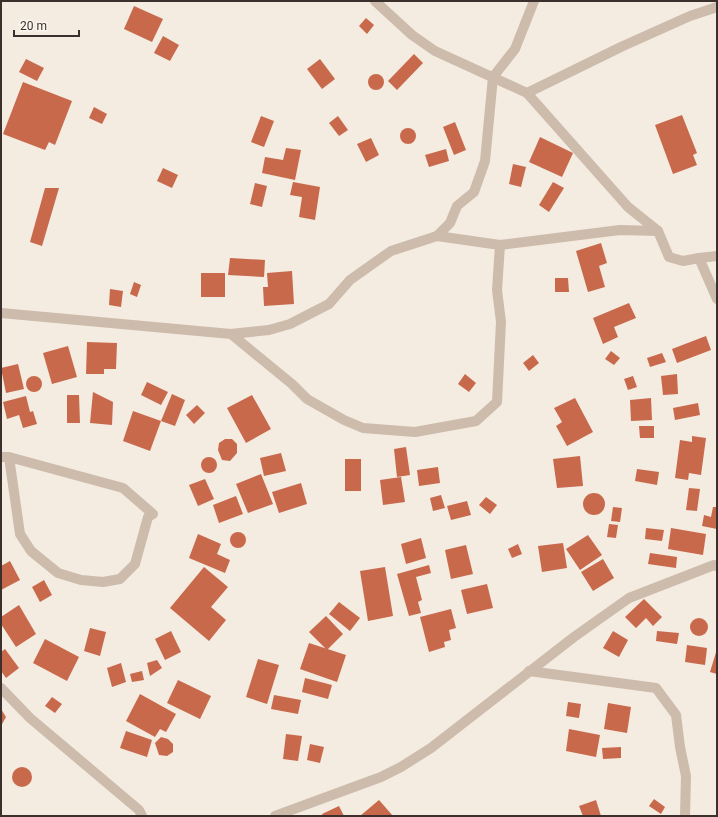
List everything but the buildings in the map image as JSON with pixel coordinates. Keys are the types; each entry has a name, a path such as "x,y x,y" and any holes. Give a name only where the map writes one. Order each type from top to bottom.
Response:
{"street":[{"path":"375,1 412,35 435,51 527,93 628,207 658,231 669,257 683,261 717,256"},
{"path":"437,236 450,223 458,206 474,192 485,160 493,77 515,49 534,1"},
{"path":"527,93 623,46 690,16 717,7"},
{"path":"1,313 231,334 269,330 290,324 330,304 350,280 391,251 437,236 500,245 620,230 658,231"},
{"path":"231,334 292,384 307,399 337,417 363,428 415,432 476,421 497,402 501,322 497,290 500,245"},
{"path":"699,258 717,299"},
{"path":"5,457 124,488 153,514 148,517 135,564 120,580 103,582 81,580 58,573 31,551 20,534 5,457"},
{"path":"275,816 381,777 401,767 431,748 529,671 629,598 716,564"},
{"path":"529,671 656,688 676,716 686,776 685,816"},
{"path":"1,688 30,718 142,814"}]}
